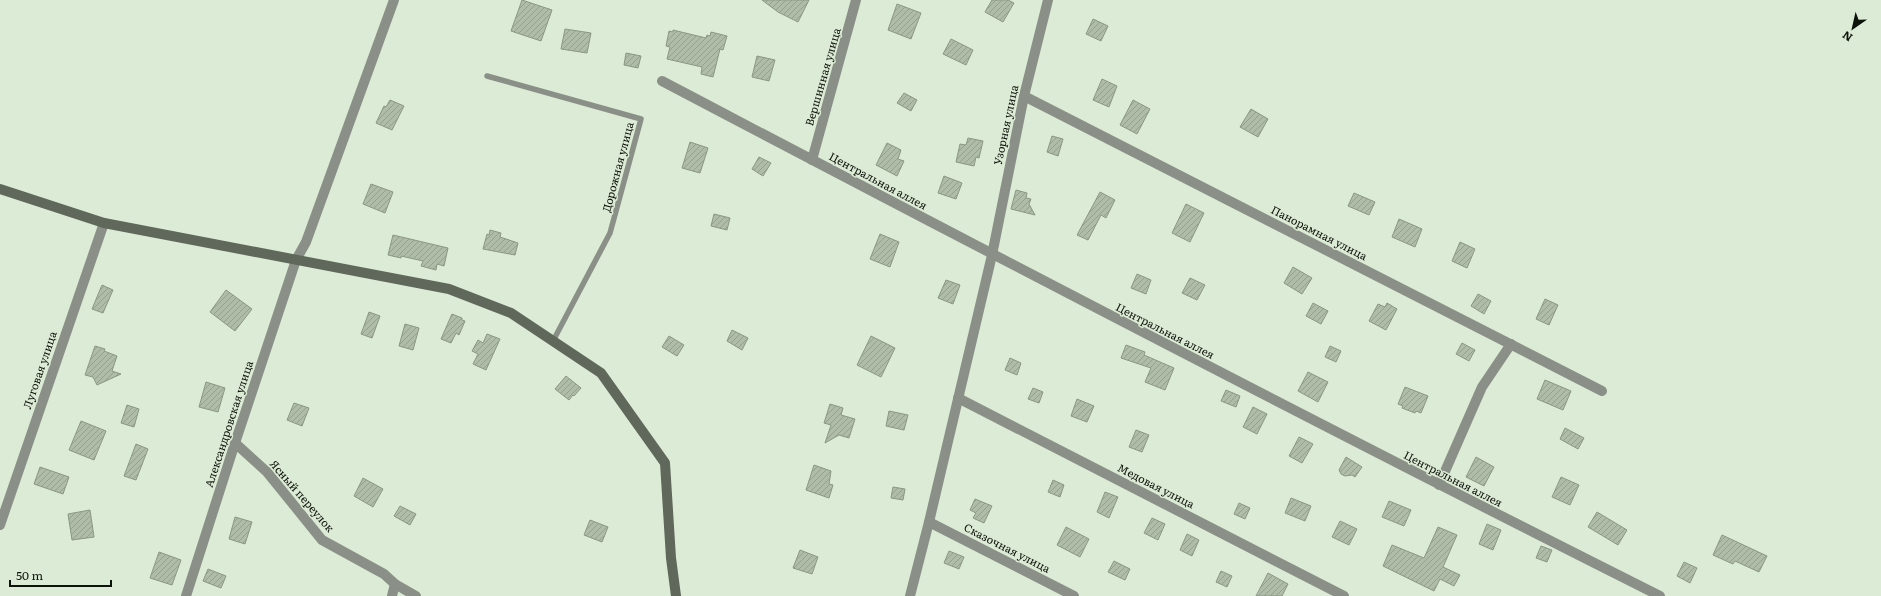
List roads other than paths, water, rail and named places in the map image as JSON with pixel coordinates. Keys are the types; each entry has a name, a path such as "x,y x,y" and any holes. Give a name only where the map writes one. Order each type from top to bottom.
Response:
{"street":[{"name":"Александровская улица","path":"186,596 296,260 306,242 394,0"},
{"name":"Вершинная улица","path":"812,160 856,0"},
{"name":"Узорная улица","path":"910,596 992,255 1024,96 1048,0"},
{"name":"Центральная аллея","path":"662,81 992,255 1439,485 1660,596"},
{"name":"Панорамная улица","path":"1024,96 1602,391"},
{"path":"0,189 104,223 449,289 511,313 601,373 665,463 671,558 676,596"},
{"name":"Луговая улица","path":"0,525 104,223"},
{"path":"1439,485 1482,387 1511,344"},
{"name":"Медовая улица","path":"958,398 1344,596"},
{"name":"Ясный переулок","path":"235,443 266,472 322,540 384,574 395,584 416,596"},
{"name":"Сказочная улица","path":"929,522 1074,596"},
{"path":"392,596 395,584"}],"lane":[{"name":"Дорожная улица","path":"487,76 641,118 610,233 553,341"}]}
